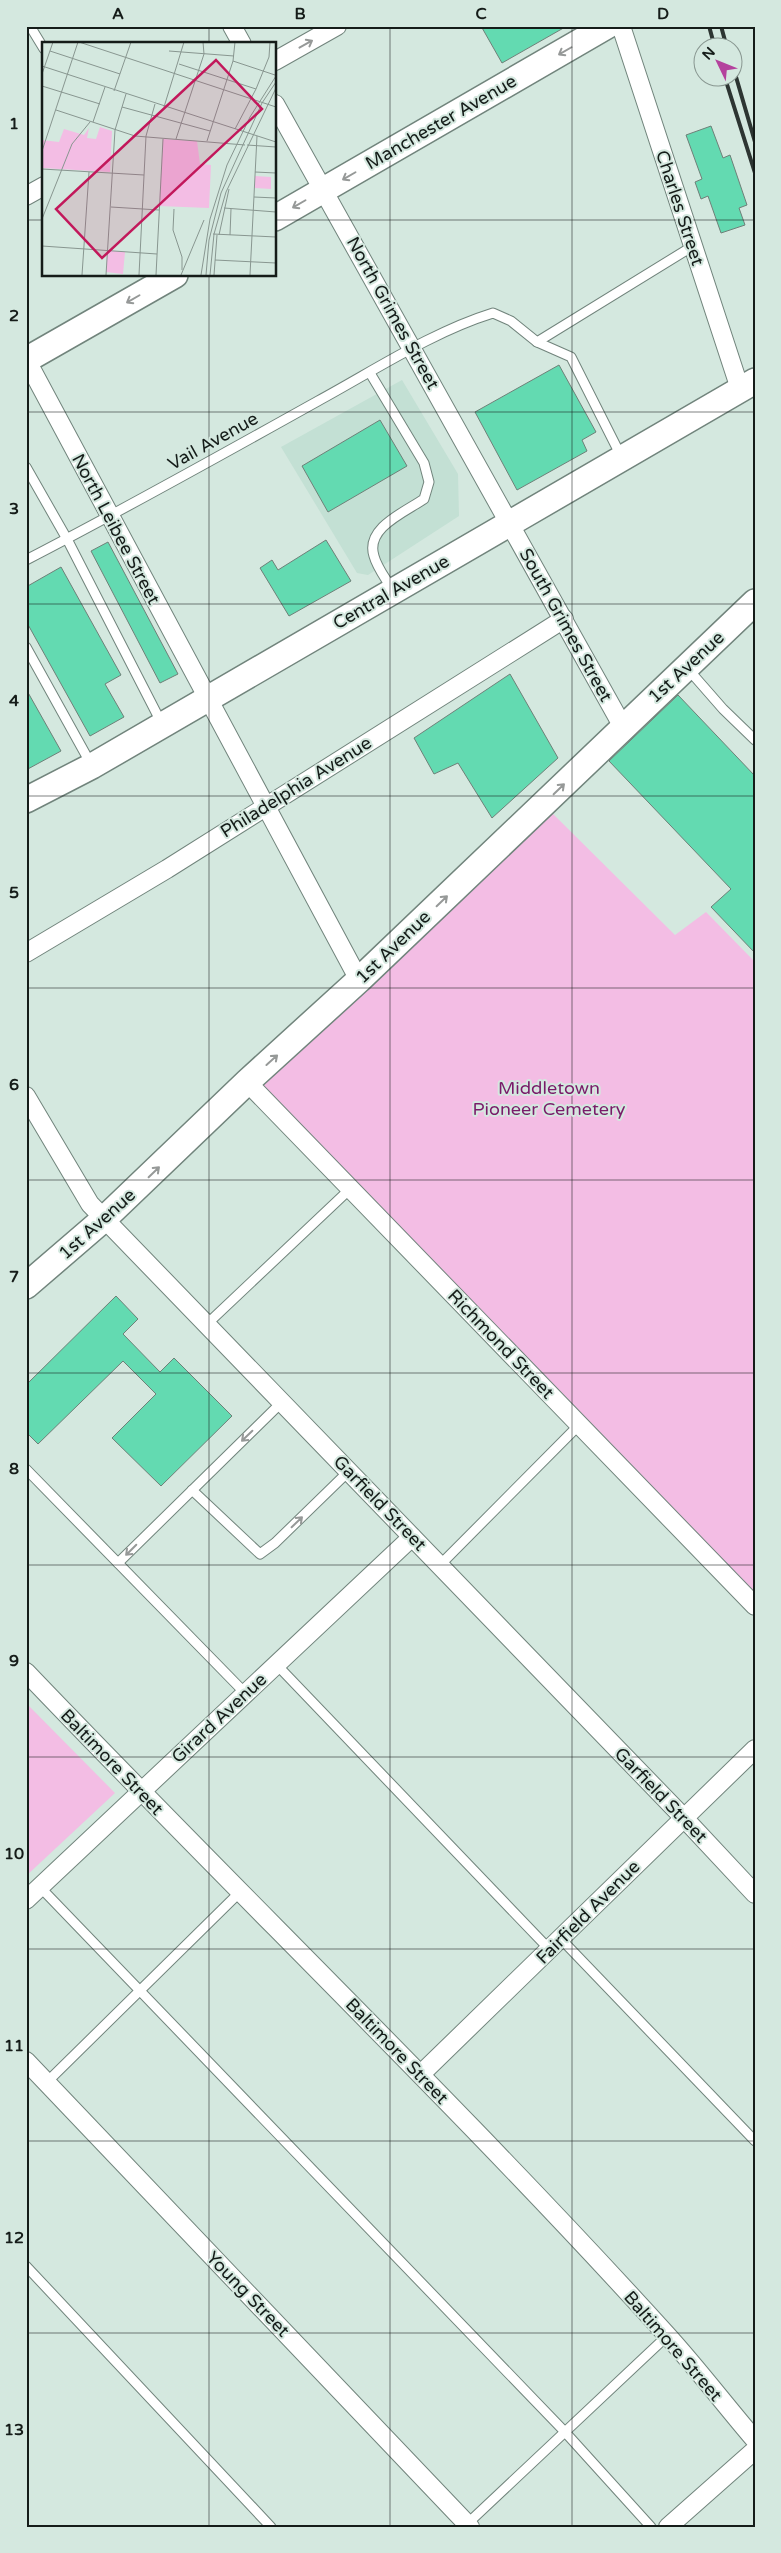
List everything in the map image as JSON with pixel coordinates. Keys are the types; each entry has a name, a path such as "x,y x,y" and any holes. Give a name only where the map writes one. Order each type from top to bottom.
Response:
{"street":[{"path":"232,26 241,42"},
{"path":"276,60 337,26"},
{"name":"Manchester Avenue","path":"276,217 607,26"},
{"name":"Charles Street","path":"621,26 693,246 747,385"},
{"name":"North Grimes Street","path":"276,106 414,349 509,524"},
{"path":"26,196 42,187"},
{"path":"26,360 173,276"},
{"name":"North Leibee Street","path":"26,360 360,980"},
{"name":"Central Avenue","path":"26,800 92,766 747,385"},
{"name":"South Grimes Street","path":"509,524 623,727"},
{"name":"1st Avenue","path":"26,1286 105,1218 247,1082 360,980 686,667 750,610"},
{"name":"Philadelphia Avenue","path":"26,953 167,869 564,619"},
{"name":"Richmond Street","path":"247,1082 755,1606"},
{"name":"Garfield Street","path":"29,1106 90,1204 684,1818 755,1894"},
{"name":"Girard Avenue","path":"26,1900 412,1537"},
{"name":"Baltimore Street","path":"26,1672 140,1791 421,2074 667,2336 755,2440"},
{"name":"Fairfield Avenue","path":"421,2074 556,1945 755,1749"},
{"name":"Young Street","path":"27,2063 467,2526"},
{"path":"668,2527 755,2450"}],"lane":[{"path":"30,26 42,46"},
{"path":"537,342 693,246"},
{"name":"Vail Avenue","path":"26,560 109,517 414,349 475,319 493,313 511,321 537,342"},
{"path":"537,342 571,357 622,458"},
{"path":"370,373 424,463 429,482 424,499 382,526 372,543 374,557 393,591"},
{"path":"26,468 66,539 162,724"},
{"path":"26,647 92,766"},
{"path":"686,667 723,709 755,740"},
{"path":"206,1325 351,1188"},
{"path":"118,1563 282,1402"},
{"path":"440,1565 579,1425"},
{"path":"26,1469 246,1694"},
{"path":"192,1490 260,1554 275,1543 348,1471"},
{"path":"277,1665 556,1945 755,2141"},
{"path":"40,1887 565,2432 651,2527"},
{"path":"46,2082 240,1892"},
{"path":"26,2266 271,2527"},
{"path":"467,2526 667,2336"}],"shaded area":[{"path":"402,380 458,474 459,516 368,575 357,573 281,447"}],"green space":[{"name":"Middletown Pioneer Cemetery","path":"543,804 675,935 706,912 755,962 755,1606 247,1082"},
{"path":"26,1703 115,1793 26,1876"}],"building":[{"path":"481,26 567,26 502,63"},
{"path":"711,126 723,158 730,155 747,205 739,208 745,225 721,233 708,196 701,199 695,182 702,179 686,135"},
{"path":"559,365 596,432 582,440 587,451 517,490 475,412"},
{"path":"380,420 407,466 328,512 302,466"},
{"path":"326,540 351,581 289,616 260,568 272,560 278,570"},
{"path":"108,542 178,674 160,683 91,551"},
{"path":"61,567 121,675 105,684 124,717 90,736 26,621 26,587"},
{"path":"510,674 558,758 492,818 458,763 434,774 414,738"},
{"path":"26,689 61,751 26,770"},
{"path":"678,695 755,776 755,953 711,907 731,889 609,761"},
{"path":"116,1296 138,1319 123,1334 160,1372 174,1358 232,1416 161,1486 112,1438 156,1394 123,1361 38,1444 26,1432 26,1385"}],"railway":[{"path":"709,26 712,38"},
{"path":"721,26 724,38"},
{"path":"728,88 755,173"},
{"path":"739,88 755,142"}]}
